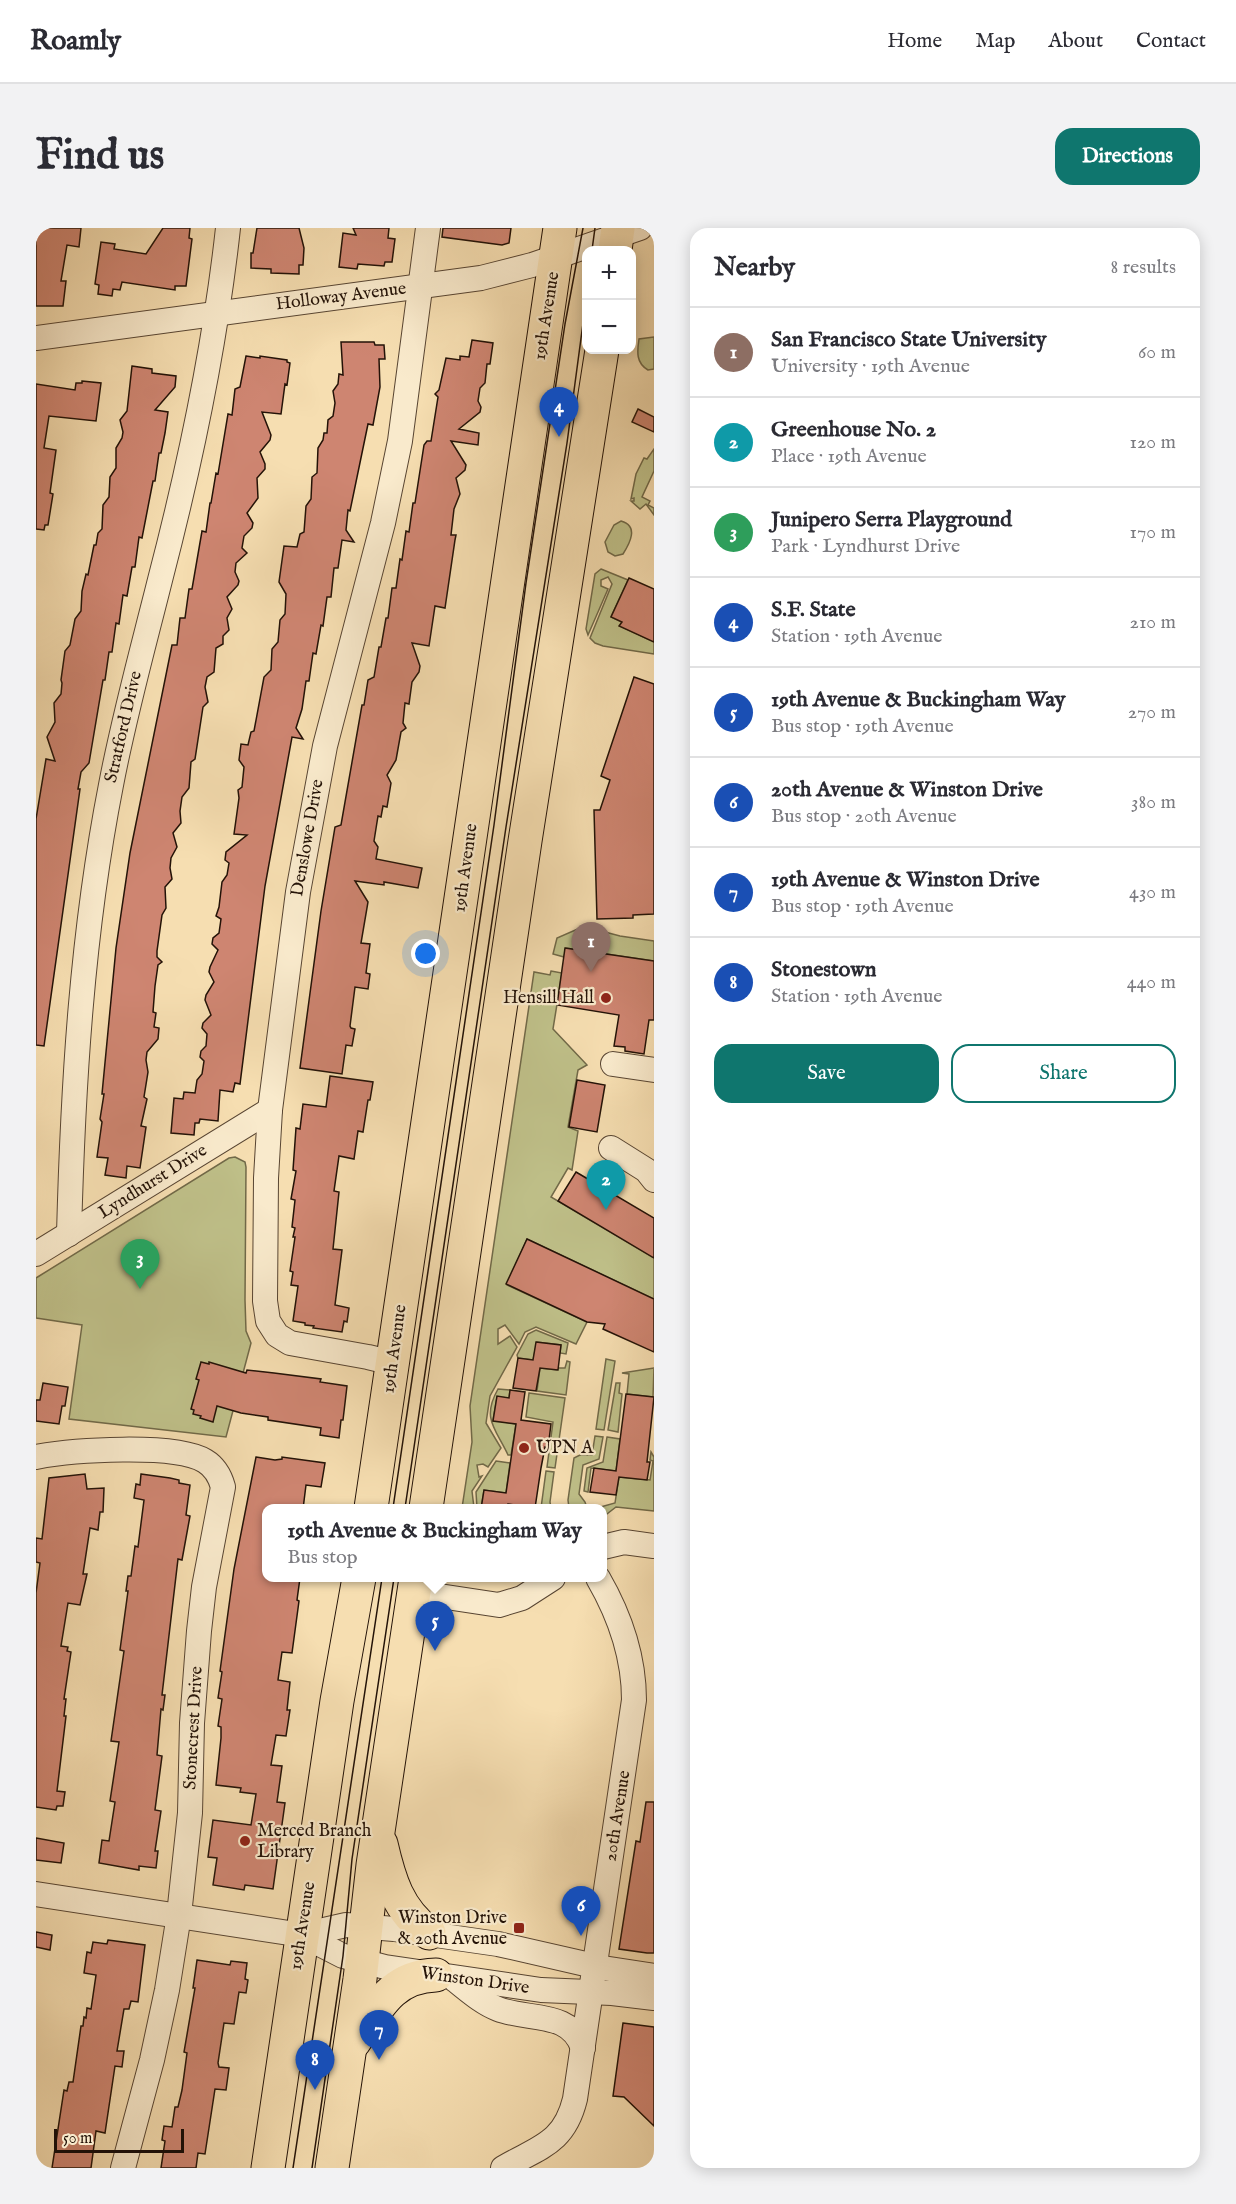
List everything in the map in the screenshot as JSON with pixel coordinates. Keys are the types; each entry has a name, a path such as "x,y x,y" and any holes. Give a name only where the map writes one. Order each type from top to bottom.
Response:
{"highway":[{"name":"19th Avenue","path":"372,1504 564,254"},
{"path":"427,1504 525,841 601,354"},
{"name":"19th Avenue","path":"268,2168 337,1701 358,1582"},
{"path":"332,2168 414,1585"},
{"path":"379,1827 386,1863 396,1896 411,1918 429,1933"},
{"path":"350,2048 385,1997 395,1988 413,1978 443,1976"}],"street":[{"name":"Stratford Drive","path":"69,1234 74,1084 79,1014 98,862 118,752 182,489 216,321 228,228"},
{"name":"Denslowe Drive","path":"393,1363 290,1343 277,1335 268,1322 265,1301 265,1241 270,1110 298,892 325,746 383,524 400,441 428,228"},
{"name":"Holloway Avenue","path":"36,338 216,321 419,294 500,274 564,254 654,236"},
{"name":"Holloway Avenue","path":"36,353 216,321"},
{"path":"613,1064 654,1070"},
{"name":"Lyndhurst Drive","path":"36,1254 270,1110"},
{"path":"611,1148 646,1170 654,1180"},
{"name":"Stonecrest Drive","path":"36,1457 98,1450 183,1453 205,1461 214,1468 223,1487 204,1587 199,1631 192,1723 190,1814 179,1915 167,1990 152,2060 123,2168"},
{"path":"607,1546 624,1542 654,1546"},
{"path":"414,1585 499,1605 522,1598 547,1582"},
{"name":"20th Avenue","path":"503,2168 550,2142 565,2127 575,2100 634,1701 632,1672 624,1634 616,1610 600,1582"},
{"name":"Winston Drive","path":"36,1894 302,1935 343,1956 385,1967 541,1990 654,1998"},
{"name":"Winston Drive","path":"302,1935 338,1926 365,1926 429,1933 506,1945 595,1966 654,1976"},
{"path":"443,1976 495,2008 564,2024 576,2035 583,2048"}],"green space":[{"path":"654,337 654,369 648,370 641,364 638,357 639,339"},
{"path":"654,449 654,471 642,497 650,501 648,505 654,508 654,515 646,504 640,509 631,501 634,501 634,498 631,499 636,474 644,458 647,459"},
{"path":"621,521 630,527 631,535 623,554 615,556 608,552 605,542 614,525"},
{"path":"601,569 628,580 611,617 622,622 620,626 654,642 654,654 603,646 590,638 612,584 608,577 601,580 601,586 608,589 588,635 586,629 595,574"},
{"path":"586,927 620,936 654,941 654,961 566,948 564,957 553,954 557,938"},
{"path":"551,971 562,973 553,1029 587,1065 578,1070 568,1127 578,1131 572,1170 568,1168 551,1197 654,1258 654,1299 527,1239 507,1285 587,1322 576,1344 536,1327 525,1332 519,1344 505,1325 498,1329 498,1344 510,1336 517,1347 490,1396 486,1423 501,1448 488,1467 483,1464 477,1465 479,1477 482,1476 472,1491 474,1504 463,1504 472,1442 470,1406 534,972 550,975"},
{"path":"235,1157 245,1162 246,1167 245,1300 246,1331 251,1343 226,1437 69,1419 82,1325 36,1318 36,1278 229,1158"},
{"path":"536,1330 568,1343 566,1354 560,1353 561,1345 537,1342 533,1360 518,1358 517,1355 528,1334"},
{"path":"606,1359 615,1361 604,1430 596,1429"},
{"path":"567,1361 570,1362 566,1395 537,1391 540,1368 557,1370 565,1368"},
{"path":"654,1368 653,1397 627,1394 629,1374 622,1373"},
{"path":"616,1383 620,1383 619,1393 622,1394 618,1432 608,1430"},
{"path":"498,1389 510,1390 509,1398 497,1397 493,1420 516,1424 511,1455 508,1455 492,1424 491,1408"},
{"path":"529,1393 565,1398 555,1468 547,1467 553,1422 526,1417"},
{"path":"595,1436 603,1437 599,1459 583,1465 579,1494 586,1504 568,1504 574,1458 580,1455 592,1455"},
{"path":"607,1437 620,1439 616,1471 591,1468 588,1492 584,1491 587,1468 603,1462"},
{"path":"651,1452 654,1457 654,1511 616,1507 607,1514 607,1505 615,1503 619,1477 650,1480 653,1461 650,1460"},
{"path":"496,1461 510,1463 506,1493 484,1490 482,1504 477,1504 476,1492"},
{"path":"546,1471 554,1472 550,1504 542,1504"}],"building":[{"path":"36,228 81,228 79,247 67,245 61,281 66,281 63,306 36,306"},
{"path":"163,228 190,228 189,238 192,239 186,286 175,286 175,290 122,282 120,290 113,289 112,296 98,294 99,285 95,284 101,242 115,244 114,249 146,254"},
{"path":"257,228 299,228 304,248 303,265 299,265 299,274 271,273 271,269 251,268 251,253 253,253"},
{"path":"353,228 389,228 388,238 395,239 392,262 385,262 384,266 358,264 357,269 339,267 343,233 356,235"},
{"path":"443,228 511,228 509,243 502,245 442,237"},
{"path":"472,340 493,343 485,383 480,388 478,401 481,407 480,412 459,429 479,433 478,445 451,441 466,465 465,470 456,478 460,494 454,509 451,535 456,535 445,608 435,606 429,646 412,643 420,666 419,672 412,682 409,704 405,703 403,723 406,728 401,732 396,760 387,775 391,783 387,807 383,806 381,817 378,816 374,841 378,847 376,859 422,868 418,888 384,882 384,885 355,881 368,902 361,943 370,944 366,973 370,974 368,989 355,987 350,1026 355,1029 352,1046 346,1045 342,1074 300,1068 335,827 341,825 362,705 364,705 368,680 374,677 379,647 381,647 386,618 388,618 392,588 396,588 406,531 409,532 413,503 415,503 424,445 427,441 431,441 438,397 435,394 439,390 446,358 460,360 460,356 469,357"},
{"path":"341,342 374,342 375,345 384,345 385,359 379,359 380,387 373,425 368,424 350,511 348,510 346,530 354,542 342,540 338,568 334,568 331,597 327,597 323,626 321,625 316,654 313,653 309,681 306,681 302,709 296,728 303,739 292,737 265,886 240,1084 235,1083 233,1092 220,1090 218,1121 200,1119 199,1123 195,1123 194,1135 171,1133 174,1098 183,1099 184,1092 195,1093 197,1080 202,1074 204,1061 200,1057 201,1051 206,1046 207,1034 202,1028 203,1023 211,1015 205,1000 214,982 209,972 218,950 212,944 213,938 219,933 221,919 216,916 222,882 227,875 229,863 225,860 226,852 247,835 234,834 238,790 242,787 244,767 239,760 241,744 248,745 251,732 254,731 264,677 271,670 272,649 278,642 280,620 285,614 286,594 279,582 284,546 297,547 300,534 304,532 306,506 311,499 312,477 317,473 318,448 324,433 327,433 328,420 333,416 335,403 333,391 338,384 339,374 343,375"},
{"path":"246,356 287,360 290,363 287,385 285,384 281,414 262,412 271,435 270,440 260,452 265,469 257,478 258,498 247,513 253,523 252,528 244,536 242,548 247,553 236,563 235,572 239,581 238,585 227,597 232,609 227,618 229,630 223,636 223,644 216,648 214,672 207,677 205,687 208,702 203,707 195,759 191,762 189,788 182,797 181,823 173,833 177,847 171,858 172,879 165,887 166,908 162,915 157,951 157,957 162,962 158,965 153,1012 156,1013 154,1027 159,1028 158,1039 147,1052 148,1072 144,1097 147,1099 141,1126 146,1127 140,1168 127,1166 126,1178 105,1175 108,1158 97,1157 102,1122 100,1119 104,1094 102,1094 116,948 130,853 172,645 177,645 180,618 185,618 202,531 206,532 228,414 232,415 235,389 240,387"},
{"path":"132,366 152,369 152,373 176,376 175,387 155,410 168,412 165,433 142,538 139,537 135,567 132,567 127,596 123,595 119,624 116,623 112,652 109,652 89,763 81,772 44,1046 36,1045 36,819 46,759 55,761 47,737 55,722 54,703 61,694 65,651 70,645 75,619 81,611 86,574 88,575 98,533 102,529 103,505 109,497 110,477 116,468 116,448 123,432 120,420 127,411"},
{"path":"82,381 101,383 96,421 49,416 44,448 56,450 50,493 53,494 48,525 45,525 44,530 36,529 36,384 75,390 76,383 82,383"},
{"path":"638,409 654,417 654,432 632,422"},
{"path":"629,578 654,589 654,642 619,626 622,622 611,617"},
{"path":"634,677 654,684 654,914 633,915 633,918 597,919 594,810 600,810 610,780 601,776"},
{"name":"Hensill Hall","path":"565,948 654,961 654,1020 649,1020 644,1054 625,1051 625,1047 614,1046 619,1015 557,1005"},
{"path":"330,1076 373,1082 363,1132 358,1131 354,1159 339,1156 334,1191 339,1192 333,1249 342,1250 335,1305 349,1308 347,1322 344,1321 342,1332 313,1328 314,1326 293,1321 298,1286 291,1285 293,1272 290,1271 295,1237 293,1237 295,1228 292,1227 295,1200 291,1199 296,1171 293,1170 296,1128 300,1129 303,1104 326,1107"},
{"path":"577,1080 605,1085 597,1132 569,1127"},
{"path":"576,1172 654,1218 654,1258 558,1201"},
{"path":"527,1239 654,1299 654,1352 603,1329 605,1324 587,1322 506,1284"},
{"name":"UPN A","path":"536,1342 561,1345 558,1370 540,1368 536,1391 513,1388 518,1358 533,1360"},
{"path":"201,1362 209,1364 209,1362 246,1373 247,1370 321,1379 320,1382 347,1386 339,1438 320,1435 321,1428 268,1420 268,1417 217,1406 213,1422 200,1418 201,1416 193,1414 194,1410 191,1409"},
{"path":"43,1383 68,1387 59,1424 36,1421 36,1400 40,1400"},
{"name":"UPN A","path":"510,1390 525,1392 521,1420 551,1424 536,1504 482,1504 484,1490 506,1493 516,1424 493,1421 497,1396 509,1398"},
{"path":"626,1394 654,1397 647,1480 619,1477 616,1495 590,1492 594,1468 616,1471"},
{"path":"256,1457 275,1460 282,1459 282,1457 325,1463 321,1487 306,1485 304,1504 262,1504 262,1582 299,1582 292,1653 282,1652 278,1680 290,1682 287,1710 290,1710 286,1736 276,1735 271,1765 282,1766 277,1802 285,1803 273,1889 245,1885 244,1890 213,1885 217,1858 208,1857 213,1820 251,1825 256,1794 240,1792 241,1788 216,1785 221,1738 221,1727 218,1726 222,1699 218,1698 222,1672 220,1671 234,1569"},
{"path":"85,1474 87,1489 104,1488 103,1512 100,1512 98,1530 90,1528 83,1574 87,1574 80,1605 68,1603 61,1646 68,1647 67,1651 71,1652 64,1699 66,1699 64,1716 66,1716 57,1791 65,1792 63,1806 57,1806 56,1810 36,1807 36,1593 40,1563 36,1562 36,1538 42,1539 49,1478"},
{"path":"141,1474 179,1480 179,1483 190,1485 186,1515 190,1516 182,1560 178,1559 162,1695 165,1695 163,1710 161,1709 157,1755 162,1756 155,1810 161,1811 155,1851 158,1851 156,1868 139,1866 139,1870 99,1863 102,1840 109,1841 115,1802 110,1801 119,1742 111,1741 124,1651 120,1650 128,1576 131,1576 135,1546 138,1547 144,1500 134,1498 136,1484 140,1485"},
{"path":"646,1802 654,1802 654,1953 619,1949 636,1841 640,1842"},
{"path":"36,1838 64,1843 61,1863 36,1860"},
{"path":"36,1932 52,1935 50,1950 36,1947"},
{"path":"108,1940 145,1945 138,2002 131,2001 129,2009 124,2009 117,2051 124,2051 122,2067 115,2066 105,2133 96,2131 91,2168 52,2168 64,2090 67,2091 69,2082 73,2082 81,2026 83,2026 84,2017 86,2018 87,2008 91,2009 96,1975 84,1973 87,1952 91,1953 93,1942 107,1944"},
{"path":"197,1960 230,1965 231,1961 247,1963 246,1993 239,1992 234,2024 224,2023 218,2063 219,2067 229,2068 226,2090 215,2089 205,2154 198,2153 196,2168 161,2168 165,2141 162,2140 164,2126 172,2127 175,2107 178,2107 182,2090 187,2053 184,2052 195,1988 193,1988"},
{"path":"623,2023 654,2027 654,2126 624,2097 613,2096"}],"tram line":[{"path":"394,1504 494,825 526,583 565,324 583,228"},
{"path":"593,246 595,228"},
{"path":"406,1504 506,827 567,443 582,331"},
{"path":"293,2168 381,1582"},
{"path":"312,2168 343,1956 352,1859 393,1582"}],"place":[{"name":"S.F. State","path":"559,437"},
{"name":"San Francisco State University","path":"591,972"},
{"name":"Hensill Hall","path":"606,998"},
{"name":"Greenhouse No. 2","path":"606,1210"},
{"name":"Junipero Serra Playground","path":"140,1289"},
{"name":"UPN A","path":"524,1448"},
{"name":"19th Avenue & Buckingham Way","path":"435,1651"},
{"name":"Merced Branch Library","path":"245,1841"},
{"name":"Winston Drive & 20th Avenue","path":"519,1928"},
{"name":"20th Avenue & Winston Drive","path":"581,1936"},
{"name":"19th Avenue & Winston Drive","path":"379,2060"},
{"name":"Stonestown","path":"315,2090"}]}
